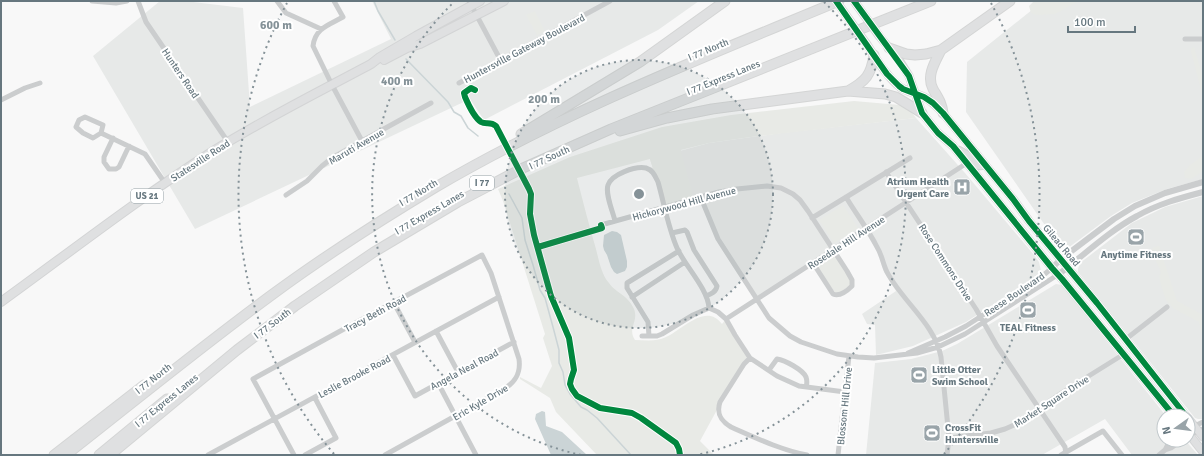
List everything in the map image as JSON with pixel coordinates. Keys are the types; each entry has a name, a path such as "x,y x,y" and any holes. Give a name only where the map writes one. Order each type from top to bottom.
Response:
{"highway":[{"path":"521,134 640,62 724,1"},
{"name":"I 77 North","path":"54,455 246,307 325,250 374,218 436,181 521,134 638,78 824,1"},
{"name":"I 77 Express Lanes","path":"66,455 275,292 350,241 438,186 524,140 611,97 838,1"},
{"name":"I 77 Express Lanes","path":"99,455 247,334 291,301 371,247 455,197 520,163 609,123 916,1"},
{"name":"I 77 South","path":"110,455 256,335 334,278 442,211 501,179 642,116 931,1"},
{"path":"889,48 906,54 915,55 941,50 1010,1"},
{"path":"941,50 933,65 930,75 930,83 942,105 943,113"},
{"path":"848,91 861,84 867,78 874,55"},
{"path":"552,155 629,128 689,113 848,91 885,94 896,97 922,113"}],"main road":[{"name":"Statesville Road","path":"372,64 380,57 471,3 480,1"},
{"name":"Statesville Road","path":"1,302 165,183 228,142 372,64 382,61 504,1"},
{"name":"Gilead Road","path":"838,1 893,81 903,89 928,100 943,113 1180,408"},
{"path":"854,1 909,76 922,113 938,133 953,146 967,155 976,165 985,165"},
{"path":"953,146 1168,408"},
{"path":"1124,354 1129,352 1133,354 1157,378"},
{"name":"Gilead Road","path":"1196,436 1203,452"}],"street":[{"path":"92,1 116,3 127,1"},
{"name":"Hunters Road","path":"138,1 146,22 228,142"},
{"path":"277,1 286,13 321,29"},
{"path":"334,1 343,17 321,29 317,33 314,40 314,46 332,85 362,141"},
{"name":"Huntersville Gateway Boulevard","path":"459,83 610,1"},
{"path":"471,3 500,61"},
{"path":"1184,39 1203,39"},
{"path":"1,100 25,88 40,83"},
{"name":"Maruti Avenue","path":"286,195 307,181 327,162 362,141 431,104"},
{"path":"85,117 103,125 101,133 93,138 83,133 76,127 79,120 85,117"},
{"path":"101,133 145,154 165,183"},
{"path":"113,138 104,157 104,162 109,169 119,168 129,146"},
{"path":"812,218 910,158"},
{"name":"Rosedale Hill Avenue","path":"726,319 967,164"},
{"path":"615,222 608,195 608,185 614,177 631,170 646,168 651,171 655,175 658,182 672,233 679,251 706,296 709,303 709,308"},
{"name":"Rose Commons Drive","path":"886,172 984,322 1000,350 1040,408 1064,447 1065,454"},
{"name":"Reese Boulevard","path":"903,355 950,334 1040,278 1061,260 1135,206 1165,193 1203,182"},
{"name":"Hickorywood Hill Avenue","path":"601,226 728,190 767,186 774,187 794,194 800,200 834,250 852,280 851,288 837,296 833,294 813,263"},
{"name":"Reese Boulevard","path":"702,198 718,239 769,318 790,336 801,342 837,354 874,358 917,353 938,347 965,334 1059,274 1137,215 1162,204 1203,192"},
{"path":"846,197 880,252 887,272 906,301 921,318 936,341 941,357 949,438 946,455"},
{"path":"672,233 682,230 687,232 694,250 717,286 717,289 713,293 706,296"},
{"path":"649,336 648,322 627,288 627,283 679,251"},
{"name":"Tracy Beth Road","path":"274,419 253,379 482,255 490,270"},
{"path":"632,297 685,262"},
{"name":"Eric Kyle Drive","path":"385,455 502,390 516,378 520,366 519,359 490,270"},
{"name":"Leslie Brooke Road","path":"208,455 499,297"},
{"path":"394,303 415,342"},
{"path":"1126,339 1167,307"},
{"path":"642,336 657,336 662,334 693,314 709,308 718,312 726,319 734,335 750,358 769,370 799,386 845,392"},
{"path":"436,332 458,372"},
{"name":"Angela Neal Road","path":"393,355 415,396 514,342"},
{"name":"Market Square Drive","path":"949,438 991,433 1014,425 1124,354"},
{"name":"Blossom Hill Drive","path":"838,455 850,356"},
{"path":"750,358 744,364 720,402 718,408 721,419 725,424 770,444 807,455"},
{"path":"769,370 778,359 785,361 804,374 806,378 806,387"},
{"path":"438,383 476,455"},
{"path":"305,455 336,438 315,398"},
{"path":"274,419 294,455"},
{"path":"1196,430 1203,422"},
{"path":"1065,454 1103,432 1122,455"},
{"path":"1159,455 1165,450 1171,448"}],"shaded area":[{"path":"160,1 185,1 243,8 250,107 391,39 372,1 699,1 658,30 484,120 470,99 195,229 93,56"},
{"path":"1034,1 1079,1 1055,14 1036,15 1031,13 1029,6"},
{"path":"1043,1 1203,1 1203,179 1167,189 1132,203 1111,216 1068,248 1067,246 1062,249 1058,247 1056,241 966,112 967,62"},
{"path":"535,11 545,31 537,35 526,15"},
{"path":"1194,47 1203,77 1203,98 1191,52 1191,49"},
{"path":"854,101 900,105 909,109 916,118 751,137 709,143 681,150 694,200 665,208 650,159 577,178 602,271 606,279 629,300 634,309 635,318 632,332 635,340 662,339 694,320 709,316 716,318 722,324 726,319 750,358 718,408 700,441 714,455 597,455 556,412 550,398 520,379 520,377 541,388 552,366 543,338 545,334 498,189 570,157 662,127 731,115"},
{"path":"916,118 965,173 1034,255 1039,262 1041,271 1040,274 966,322 913,346 876,355 875,325 867,324 862,314 896,291 884,272 879,254 865,231 756,300 726,252 702,198 665,208 650,159 709,143 781,133"},
{"path":"1203,156 1203,171 1191,179 1185,178 1184,172 1190,165"},
{"path":"1203,196 1203,419 1196,418 1196,408 1187,408 1078,272 1080,263 1132,223 1165,207"},
{"path":"843,205 858,228 834,243 819,220"},
{"path":"612,231 621,235 627,261 625,271 617,274 611,267 603,246 604,235"},
{"path":"1159,246 1177,301 1203,315 1203,334 1201,332 1199,322 1173,308 1166,300 1159,277 1161,272 1151,250 1154,247"},
{"path":"834,250 853,283 837,295 813,263"},
{"path":"1056,284 1062,285 1160,408 1156,408 1156,448 1192,448 1198,455 1132,455 1105,419 1042,455 866,455 875,363 911,359 942,351 957,344"},
{"path":"542,411 545,412 546,426 562,432 587,455 551,455 535,419 536,414"}],"waterway":[{"path":"374,1 378,11 395,40"},
{"path":"406,59 448,102 454,112 461,116 468,128 478,136"},
{"path":"509,194 522,218 525,240 540,290 545,298 559,350 559,363 563,372 565,385 570,394 581,407 597,418 631,455"}],"cycle path":[{"path":"836,1 887,74 903,89 924,97 933,103 943,113 1097,303 1180,408"},
{"path":"854,1 909,76 922,113 938,133 953,146 1167,408"},
{"path":"475,90 471,88 464,93 470,107 481,122 496,126 531,194 530,214 534,235 551,296 569,338 574,370 570,384 572,389 577,396 600,408 632,413 641,418 676,443 680,455"},
{"path":"538,247 602,228 601,225"}],"place":[{"name":"Atrium Health Urgent Care","path":"962,187"},
{"name":"Anytime Fitness","path":"1136,237"},
{"name":"TEAL Fitness","path":"1028,310"},
{"name":"Little Otter Swim School","path":"919,375"},
{"name":"CrossFit Huntersville","path":"932,433"}]}
